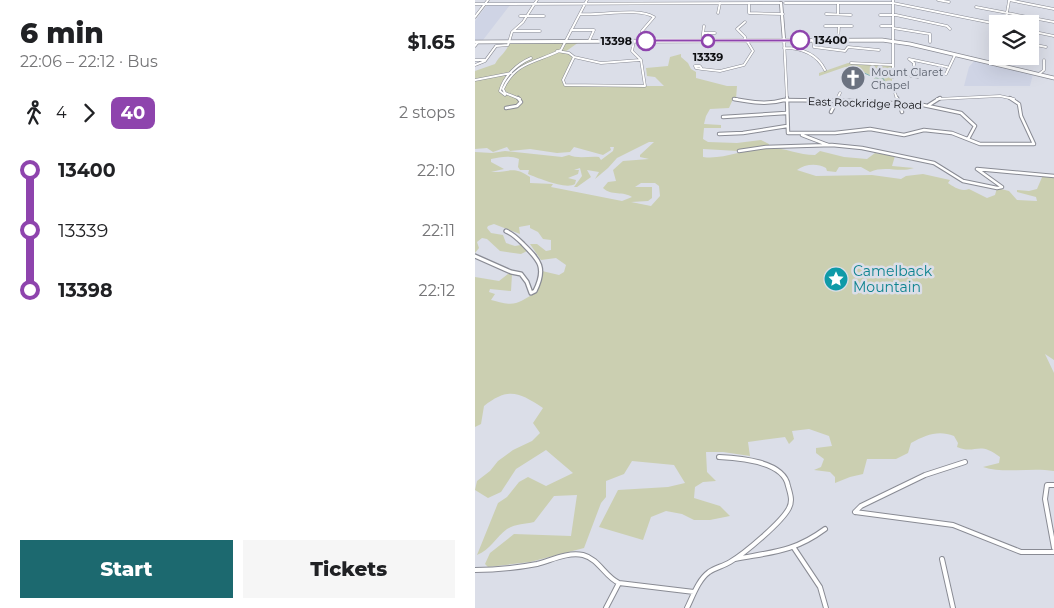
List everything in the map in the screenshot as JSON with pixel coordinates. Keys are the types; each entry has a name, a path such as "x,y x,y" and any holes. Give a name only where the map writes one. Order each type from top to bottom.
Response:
{"main road":[{"path":"783,2 784,40"},
{"path":"477,42 893,41 989,63"},
{"path":"997,65 1041,71 1054,78"}],"street":[{"path":"476,16 488,0"},
{"path":"475,65 486,60 495,46 507,46 513,31 527,16 537,0"},
{"path":"556,4 559,0"},
{"path":"558,51 587,0"},
{"path":"938,0 949,2"},
{"path":"1006,15 1009,0 1054,9"},
{"path":"475,4 720,3 733,1 749,3 893,2 989,22"},
{"path":"893,2 893,77"},
{"path":"718,13 720,3"},
{"path":"749,3 749,13 783,14"},
{"path":"838,3 838,14"},
{"path":"976,7 1054,22"},
{"path":"580,14 647,13 654,18 643,28 641,41"},
{"path":"826,14 851,15"},
{"path":"879,15 893,15 947,26 950,30"},
{"path":"520,16 544,16"},
{"path":"702,69 720,71 744,65 753,51 745,37 737,29 745,22"},
{"path":"702,41 705,26"},
{"path":"825,26 852,26"},
{"path":"839,26 839,40"},
{"path":"881,26 930,35 930,42"},
{"path":"513,31 540,30"},
{"path":"571,30 594,30 589,41"},
{"path":"703,33 715,33"},
{"path":"1039,33 1054,36"},
{"path":"784,40 788,132 819,140 828,145"},
{"path":"813,40 813,47 833,51 845,51 848,47 879,50"},
{"path":"574,57 563,80 565,85 645,86 645,75 641,60 632,51 634,41"},
{"path":"475,46 477,42"},
{"path":"1039,46 1046,47"},
{"path":"784,48 793,48 816,58 822,62 825,70"},
{"path":"513,73 505,84 503,91 520,99 521,102 517,106 506,108 519,102 504,95 500,91 501,86 513,73 526,62 558,51 601,63 641,60"},
{"path":"914,63 914,74 911,77 946,74 947,67 955,55"},
{"path":"921,62 914,63 909,59 947,67"},
{"path":"475,60 486,60"},
{"path":"1041,71 1044,60"},
{"path":"851,63 893,65"},
{"path":"475,80 513,73"},
{"path":"893,87 902,112"},
{"path":"831,112 840,93"},
{"path":"797,134 869,130 904,135 924,130 952,133 981,144 1034,144 1021,116 1019,104 1014,99 1000,96 977,98 947,97 934,100 929,106"},
{"name":"East Rockridge Road","path":"734,100 762,103 786,100 898,103 929,106 955,111 967,116 975,126 968,138"},
{"path":"723,117 786,113"},
{"path":"719,134 743,134 787,126"},
{"path":"739,151 766,147 791,148 828,145 862,148 934,163 963,180 997,188 1002,187 977,169 1054,176"},
{"path":"475,256 511,272 521,274 531,293 535,291 540,277 539,259 516,235 506,231"},
{"path":"719,457 747,459 780,471 787,478 790,492 789,508 785,515 734,560"},
{"path":"965,462 944,467 905,483 861,506 855,512 953,525 1021,552 1054,550 1045,500 1047,485 1054,485"},
{"path":"687,608 694,592 709,572 734,560 794,548 809,542 825,529"},
{"path":"794,548 820,586 826,608"},
{"path":"475,570 503,570 540,563 559,556 583,555 601,566 619,583 694,592"},
{"path":"942,560 953,608"},
{"path":"606,608 619,583"}],"shaded area":[{"path":"487,5 510,5 483,40 475,40 475,21"},
{"path":"975,60 989,63 989,65 1033,74 1030,86 964,86 969,67"}],"green space":[{"path":"579,42 565,52 572,55 571,63 563,80 565,86 664,86 655,77 647,76 646,68 668,66 670,57 681,54 681,57 688,63 691,69 696,72 696,78 727,86 737,86 736,99 733,99 729,108 710,109 704,124 721,125 721,128 704,128 703,139 708,142 737,143 761,140 769,144 769,146 738,151 703,149 703,157 711,158 771,148 808,155 815,155 820,151 844,157 867,159 875,153 895,156 892,166 914,168 903,170 881,169 870,172 861,167 839,167 836,172 827,171 826,168 819,165 811,165 797,170 816,176 872,175 901,179 906,176 923,174 950,180 948,183 955,187 963,190 969,189 987,198 995,195 997,188 1009,191 1017,200 1037,201 1036,197 1017,192 1017,190 1029,191 1037,189 1043,175 1054,176 1054,360 1045,354 1054,373 1054,471 1000,470 983,467 999,463 1000,457 987,449 969,450 957,447 958,443 954,436 937,433 911,443 908,453 896,459 867,459 863,474 835,483 835,477 830,472 814,470 821,467 824,459 816,453 816,448 832,446 829,436 809,429 792,431 794,439 789,444 785,437 748,442 750,456 723,452 706,452 707,472 716,481 703,482 695,487 694,498 720,506 730,516 710,520 694,520 682,514 666,511 651,517 643,540 599,527 618,490 668,487 685,483 674,465 632,461 624,474 606,481 606,497 601,503 584,548 530,562 488,567 485,564 490,553 514,534 571,536 577,495 554,496 534,522 510,527 486,550 477,555 498,503 507,497 519,482 528,477 546,486 573,473 546,450 516,469 501,492 488,498 475,490 477,481 490,471 498,461 513,450 532,441 540,433 533,423 543,408 520,395 507,394 492,400 484,406 481,424 475,427 475,277 499,281 508,274 512,274 511,291 490,289 489,292 495,294 491,300 511,304 537,292 542,271 559,275 564,272 566,265 556,258 541,260 530,244 537,244 546,251 551,250 551,240 543,239 538,232 530,228 530,225 519,227 520,234 494,224 487,228 491,233 503,235 506,243 515,246 521,245 527,251 521,254 500,251 487,239 482,238 477,242 479,248 475,253 475,152 492,153 505,151 562,157 569,155 599,157 601,160 613,151 614,147 610,147 611,150 603,155 574,147 570,152 557,153 530,149 510,151 507,147 493,152 487,148 475,149 475,71 495,64 507,49 509,43","holes":["649,142 654,142 640,155 640,157 649,159 623,161 613,170 616,181 608,182 603,188 610,192 632,197 622,201 551,187 553,184 530,183 530,177 519,171 491,172 504,169 491,162 491,159 512,157 519,159 518,167 520,170 529,170 528,174 565,186 575,184 576,180 568,178 578,174 579,170 574,170 580,168 582,176 574,187 577,187 591,177 587,170 599,172 595,179 617,158","641,183 655,183 659,186 660,196 651,206 631,202 648,201 652,198 652,187 635,187"]},
{"path":"848,63 892,66 892,76 886,77 892,77 892,81 873,84 874,77 861,71 859,68 845,67 819,76 819,73"}],"waterway":[{"path":"862,72 873,77"},
{"path":"875,78 883,78 886,84"}],"bus line":[{"name":"40","path":"646,41 800,40"}],"place":[{"name":"13400","path":"800,40"},
{"name":"13398","path":"646,41"},
{"name":"13339","path":"708,41"},
{"name":"Mount Claret Chapel","path":"853,78"},
{"name":"Camelback Mountain","path":"836,279"}]}
